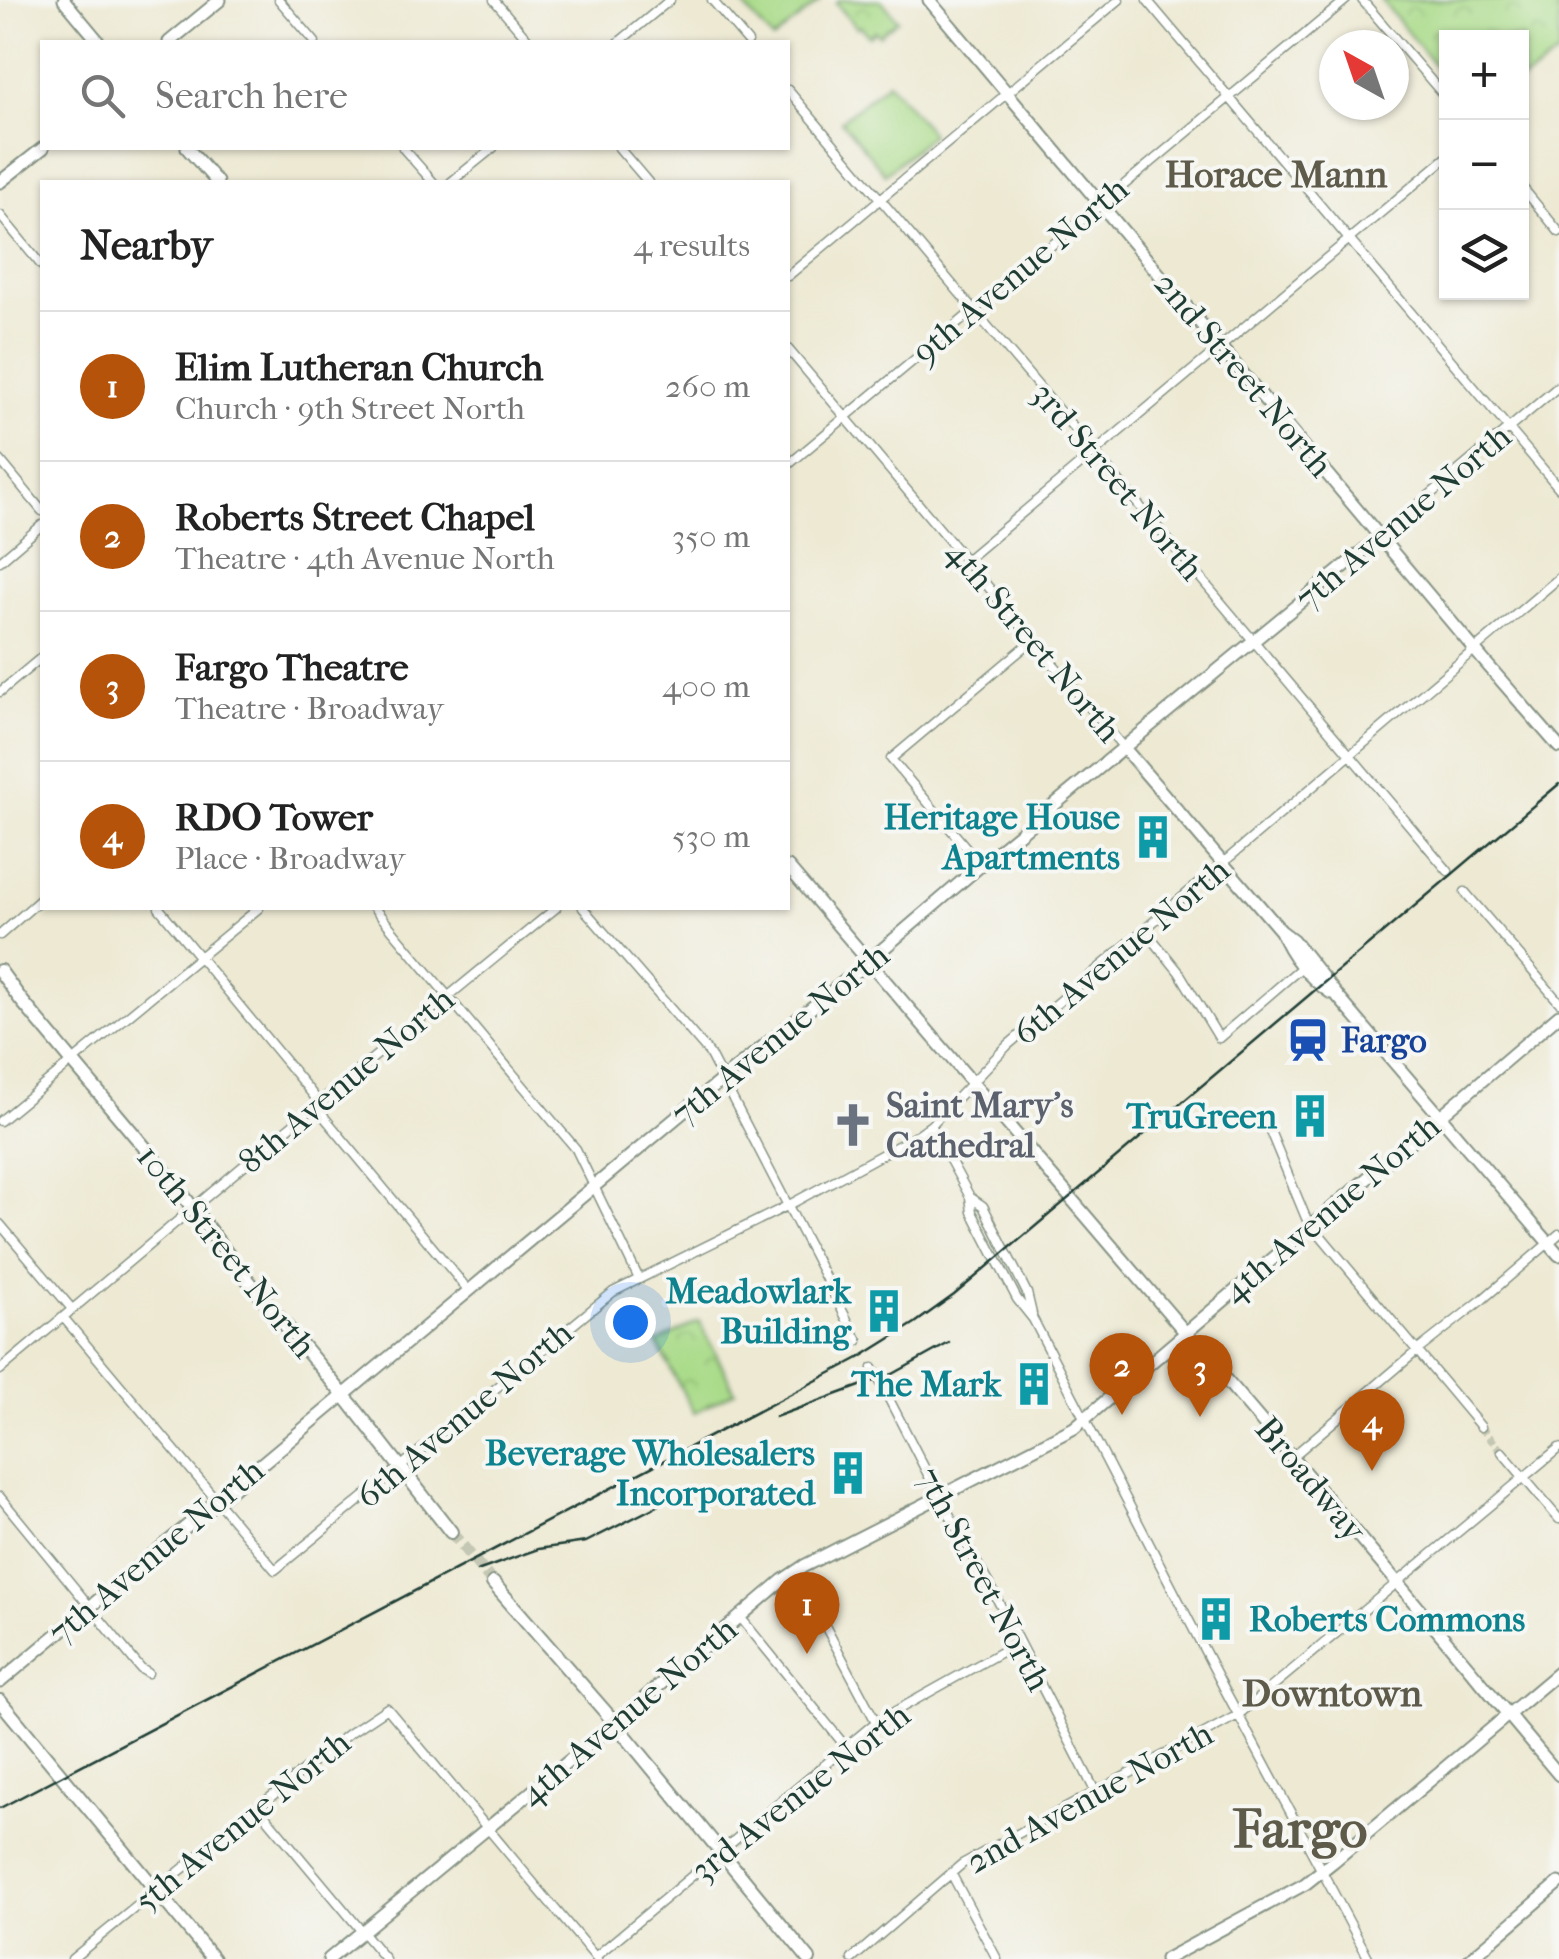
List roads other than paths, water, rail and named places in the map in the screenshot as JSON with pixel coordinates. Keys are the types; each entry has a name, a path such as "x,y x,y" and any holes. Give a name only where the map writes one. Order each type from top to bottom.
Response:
{"main road":[{"name":"10th Street North","path":"0,971 452,1532"},
{"path":"493,1583 615,1723 808,1959"},
{"path":"0,1701 213,1959"}],"street":[{"path":"64,0 97,40"},
{"path":"170,40 220,0"},
{"path":"280,0 313,40"},
{"path":"494,0 528,40"},
{"path":"621,40 670,0"},
{"path":"712,0 746,40"},
{"name":"2nd Street North","path":"929,0 1559,748"},
{"path":"790,274 1119,0"},
{"path":"1147,0 1559,488"},
{"name":"9th Avenue North","path":"790,462 1346,0"},
{"path":"1362,0 1439,90"},
{"name":"3rd Street North","path":"790,92 1448,872"},
{"path":"0,182 40,150"},
{"path":"189,150 215,180"},
{"path":"405,150 430,180"},
{"path":"453,180 490,150"},
{"path":"620,150 646,180"},
{"path":"966,560 1439,164"},
{"path":"1529,196 1559,232"},
{"path":"0,216 40,264"},
{"name":"4th Street North","path":"790,351 1440,1116 1554,1238 1559,1255"},
{"name":"7th Avenue North","path":"0,1682 1559,386"},
{"path":"0,460 40,509"},
{"path":"0,561 40,532"},
{"name":"6th Avenue North","path":"217,1500 275,1570 612,1292 789,1205 931,1125 1008,1045 1559,578"},
{"path":"982,866 890,758 1033,640"},
{"path":"0,692 40,658"},
{"name":"Broadway","path":"790,869 1559,1774"},
{"path":"1465,892 1559,1002"},
{"path":"0,935 40,900"},
{"path":"162,910 314,1096 324,1118 469,1291"},
{"path":"0,1122 257,910"},
{"path":"376,910 576,1149 639,1279"},
{"name":"8th Avenue North","path":"0,1370 554,910"},
{"path":"585,910 709,1053 858,1341"},
{"path":"1146,930 1179,972 1219,1038 1303,966"},
{"name":"4th Street North","path":"1281,931 1303,966 1339,998"},
{"name":"4th Avenue North","path":"330,1959 796,1571 1066,1432 1086,1418 1559,1015"},
{"path":"1263,1114 1312,1225 1481,1427"},
{"path":"931,1125 970,1197 972,1212 1017,1299 1033,1318 1238,1715 1370,1959"},
{"path":"0,1224 72,1309"},
{"path":"1292,1457 1554,1238"},
{"path":"63,1317 217,1500"},
{"name":"7th Street North","path":"873,1368 1095,1790"},
{"name":"2nd Avenue North","path":"852,1959 962,1864 1238,1715 1559,1448"},
{"path":"1502,1452 1559,1520"},
{"path":"0,1497 148,1673"},
{"path":"796,1571 876,1722"},
{"path":"740,1617 846,1748"},
{"name":"3rd Avenue North","path":"595,1958 876,1722 1019,1642"},
{"path":"1166,1959 1183,1955 1304,1884 1559,1672"},
{"name":"5th Avenue North","path":"72,1959 348,1734 386,1708 488,1828"},
{"path":"258,1807 384,1959"},
{"path":"488,1828 595,1958"},
{"path":"951,1873 997,1959"},
{"path":"1470,1959 1559,1884"}],"tunnel":[{"path":"1481,1427 1502,1452"},
{"path":"451,1532 493,1583"}],"railway":[{"path":"0,1808 859,1358 915,1323 954,1295 1559,784"},
{"path":"775,1417 893,1374 949,1343"},
{"path":"477,1571 538,1549 586,1542 663,1503"}],"place":[{"name":"Heritage House Apartments","path":"1153,837"},
{"name":"Fargo","path":"1308,1040"},
{"name":"TruGreen","path":"1310,1116"},
{"name":"Saint Mary's Cathedral","path":"853,1125"},
{"name":"Meadowlark Building","path":"884,1311"},
{"name":"The Mark","path":"1034,1384"},
{"name":"Roberts Street Chapel","path":"1122,1415"},
{"name":"Fargo Theatre","path":"1200,1417"},
{"name":"RDO Tower","path":"1372,1471"},
{"name":"Beverage Wholesalers Incorporated","path":"848,1473"},
{"name":"Roberts Commons","path":"1216,1619"},
{"name":"Elim Lutheran Church","path":"807,1654"}],"district":[{"name":"Horace Mann","path":"1276,174"},
{"name":"Downtown","path":"1332,1693"},
{"name":"Fargo","path":"1300,1828"}]}
